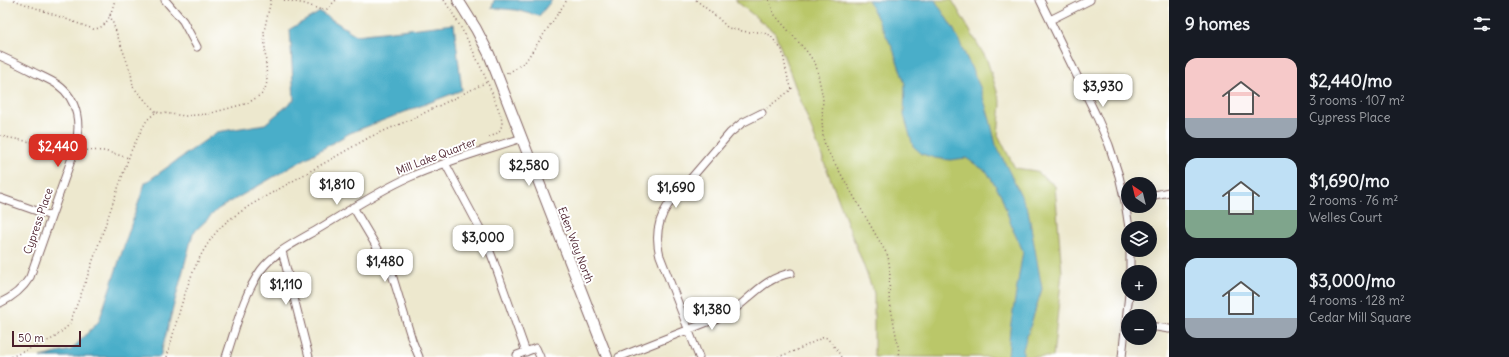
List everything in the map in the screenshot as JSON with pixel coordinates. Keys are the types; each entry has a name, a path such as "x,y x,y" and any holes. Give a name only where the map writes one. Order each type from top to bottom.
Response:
{"street":[{"path":"165,0 183,20 197,46"},
{"name":"Eden Way North","path":"458,0 489,54 607,357"},
{"path":"1040,0 1089,100 1109,145 1121,183"},
{"path":"1050,20 1090,0"},
{"name":"Cypress Place","path":"0,56 58,85 71,99 78,116 77,140 30,277 26,284 16,294 0,303"},
{"path":"699,357 660,256 657,246 657,231 662,212 730,133 742,123 762,113"},
{"name":"Mill Lake Quarter","path":"226,357 247,294 254,281 270,260 282,251 353,207 411,176 444,163 522,138"},
{"path":"444,163 483,234 526,352"},
{"path":"1157,195 1169,192"},
{"path":"0,198 51,216"},
{"path":"353,207 391,271 412,340 419,357"},
{"path":"282,251 309,357"},
{"path":"619,357 728,314 740,306 765,283 776,277 792,273"},
{"path":"1157,327 1169,329"},
{"path":"1122,357 1124,345"},
{"path":"517,357 516,355 536,348 540,357"}],"path":[{"path":"14,0 93,29 97,29 105,24 116,0"},
{"path":"110,14 131,73 133,87 156,112 185,116 208,114 248,103 262,94 267,82 264,31 271,0"},
{"path":"284,0 306,4 321,10 327,9 336,0"},
{"path":"444,0 470,42 498,108 502,122 501,128 498,133 489,137"},
{"path":"504,67 507,74 525,62 567,0"},
{"path":"696,0 728,28 747,32 760,32 770,35 782,50 788,79 792,89 775,102"},
{"path":"769,0 774,14 808,53 816,65 823,98 823,138 826,148 888,256 890,270 889,297 900,357"},
{"path":"167,357 188,282 207,246 224,224 244,210 370,137 414,118 487,82"},
{"path":"11,357 54,338 69,324 83,289 129,158 147,120 156,112"},
{"path":"0,136 74,149 104,151 129,158"},
{"path":"778,357 824,337 827,338 841,357"}],"green space":[{"path":"735,0 952,0 987,60 1001,104 998,135 1015,168 1036,171 1055,186 1062,273 1053,357 874,357 874,293 775,33"}],"water":[{"path":"494,0 552,0 539,16 516,10 492,8"},
{"path":"868,0 935,0 954,30 980,87 996,145 1028,210 1042,289 1023,349 1023,357 1008,357 1010,329 1023,251 1013,230 1001,195 987,172 966,158 950,160 935,158 922,154 913,146 904,115 905,84 893,49"},
{"path":"320,12 356,35 454,24 462,90 350,133 218,209 193,233 160,357 40,357 71,350 99,321 145,183 217,132 265,124 294,100 290,29"}]}
